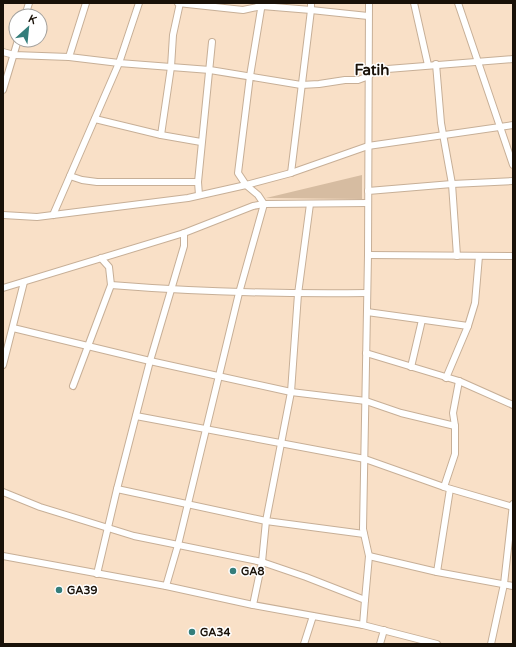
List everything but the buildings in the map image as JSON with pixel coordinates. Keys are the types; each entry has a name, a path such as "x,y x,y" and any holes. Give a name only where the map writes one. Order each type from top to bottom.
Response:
{"street":[{"path":"69,56 86,3"},
{"path":"53,215 119,63 139,3"},
{"path":"161,135 171,67 173,35 179,3 243,10 262,5 311,6 368,16"},
{"path":"363,625 368,556 363,530 368,256 369,3"},
{"path":"414,3 428,65"},
{"path":"458,3 513,165"},
{"path":"166,586 188,504 239,293 264,204 258,195 246,185 238,173 250,76 262,5"},
{"path":"291,173 311,6"},
{"path":"199,195 198,182 201,142 212,42"},
{"path":"3,90 16,48"},
{"path":"3,52 14,55 69,56 119,63 210,70 301,85 358,80 369,76 375,70 513,59"},
{"path":"436,64 444,136 452,184 457,256"},
{"path":"95,118 161,135 201,142"},
{"path":"3,215 37,217 199,195 246,185 291,173 368,146 513,125"},
{"path":"70,176 82,180 97,182 198,182"},
{"path":"368,191 452,184 513,181"},
{"path":"3,288 184,233 253,206 264,204 368,203"},
{"path":"253,605 262,562 266,521 291,392 298,294 310,204"},
{"path":"97,574 150,361 184,246 184,233"},
{"path":"368,256 513,256"},
{"path":"446,378 468,326 475,303 479,256"},
{"path":"73,386 111,285 109,267 101,258"},
{"path":"3,364 24,282"},
{"path":"111,285 239,293 367,293"},
{"path":"367,312 468,326"},
{"path":"411,367 422,320"},
{"path":"13,328 150,361 291,392 366,402 402,413 455,426"},
{"path":"366,354 459,381 513,406"},
{"path":"444,487 455,454 455,426 453,413 459,381"},
{"path":"136,416 365,459 450,489 513,506 504,584 491,644"},
{"path":"117,489 266,521 364,534"},
{"path":"437,572 450,489"},
{"path":"3,492 40,507 134,536 262,562 366,600"},
{"path":"3,556 166,586 253,605 363,625 437,644"},
{"path":"368,556 437,572 513,586"},
{"path":"304,644 313,616"},
{"path":"380,644 384,630"}],"shaded area":[{"path":"362,175 362,199 266,198"}],"place":[{"name":"GA8","path":"233,571"},
{"name":"GA39","path":"59,590"},
{"name":"GA34","path":"192,632"}],"district":[{"name":"Fatih","path":"372,70"}]}
